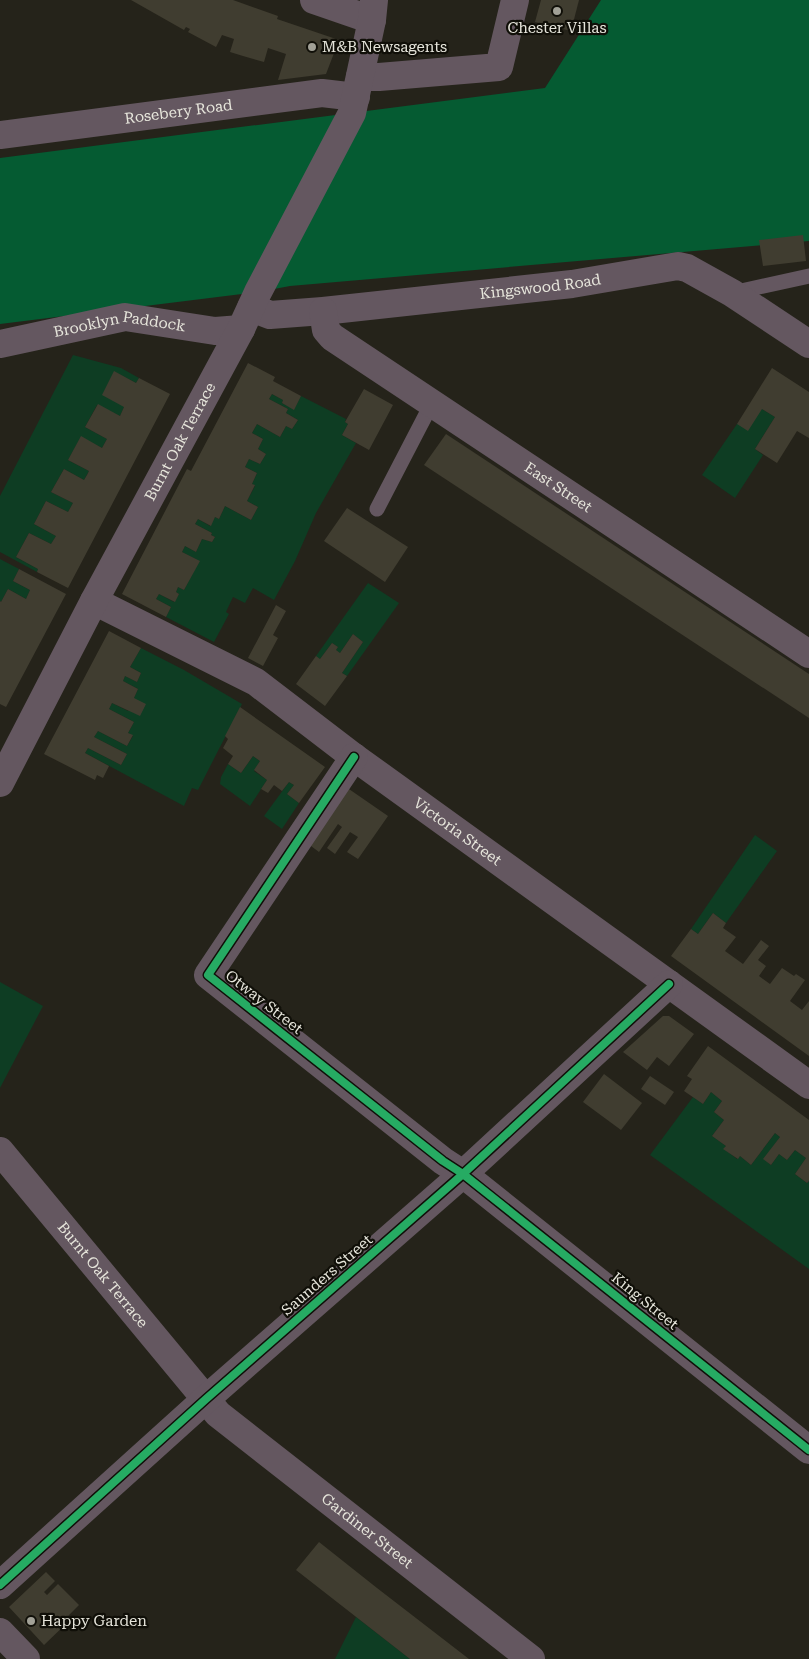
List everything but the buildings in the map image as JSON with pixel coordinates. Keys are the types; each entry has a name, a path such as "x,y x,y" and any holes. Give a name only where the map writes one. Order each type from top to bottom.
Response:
{"street":[{"path":"314,0 373,10"},
{"name":"Rosebery Road","path":"0,135 322,94 356,95 379,78 499,67 515,0"},
{"name":"Burnt Oak Terrace","path":"0,783 94,601 250,310 356,95 373,10"},
{"name":"Kingswood Road","path":"250,310 270,315 322,311 572,284 678,266 687,268 732,293 809,344"},
{"name":"Brooklyn Paddock","path":"0,344 125,317 215,331 250,310"},
{"name":"East Street","path":"322,311 326,330 332,337 809,654"},
{"name":"Victoria Street","path":"94,601 256,682 354,757 809,1084"},
{"name":"Otway Street","path":"354,757 208,975 442,1161 463,1174"},
{"name":"Saunders Street","path":"0,1585 206,1400 463,1174 669,984"},
{"name":"Burnt Oak Terrace","path":"0,1151 206,1400"},
{"name":"King Street","path":"463,1174 809,1450"},
{"name":"Gardiner Street","path":"206,1400 218,1414 530,1659"},
{"path":"0,1632 26,1659"}],"lane":[{"path":"732,293 809,276"},
{"path":"377,509 432,403"}],"green space":[{"path":"601,0 809,0 809,241 290,286 258,292 0,324 0,158 545,88"},
{"path":"73,355 121,368 139,378 136,383 115,372 124,407 120,416 97,405 85,427 107,439 102,448 81,437 68,460 89,471 84,480 64,469 51,492 73,503 68,512 46,501 34,524 56,536 51,544 29,533 16,557 38,569 37,572 0,552 0,496"},
{"path":"272,394 283,400 282,403 294,409 301,396 346,419 345,422 348,424 342,435 356,443 316,513 295,561 274,600 253,588 245,603 233,597 226,612 229,614 214,642 166,617 171,607 156,599 159,594 174,602 179,594 176,592 178,587 184,590 199,561 182,552 185,546 196,552 202,539 212,542 215,537 211,535 212,533 195,524 198,519 210,526 215,517 219,519 225,506 251,520 258,507 247,501 255,486 252,484 257,473 245,467 249,459 260,464 266,454 258,449 263,439 252,433 257,424 280,437 286,426 292,429 298,420 286,413 288,409 269,399"},
{"path":"762,409 775,417 755,449 763,455 735,498 702,475 737,424"},
{"path":"0,559 19,569 13,581 30,590 26,599 8,589 0,601"},
{"path":"368,583 399,603 347,676 342,673 363,642 353,634 340,653 336,650 338,647 332,643 320,659 316,656"},
{"path":"141,648 184,670 242,704 198,790 192,788 184,806 85,753 88,748 121,765 127,754 94,737 98,731 127,746 133,736 128,733 134,722 109,709 112,703 128,711 138,689 123,681 125,676 137,682 141,673 130,667"},
{"path":"253,756 260,761 254,771 267,780 250,806 220,784 221,777 228,764 241,773"},
{"path":"289,782 294,785 287,794 299,803 282,829 264,816"},
{"path":"755,835 777,851 726,923 713,913 698,934 691,929"},
{"path":"0,982 43,1006 0,1088"},
{"path":"711,1092 722,1101 714,1112 724,1120 712,1136 726,1146 724,1149 737,1159 740,1156 751,1165 775,1133 780,1137 764,1159 771,1165 779,1154 787,1160 795,1150 806,1158 795,1174 807,1183 809,1181 809,1269 650,1155 693,1097 703,1104"},
{"path":"356,1617 410,1659 335,1659"}],"cycle path":[{"path":"354,757 208,975 443,1161 463,1174 809,1450"},
{"path":"0,1585 206,1399 463,1174 669,984"}],"place":[{"name":"Chester Villas","path":"557,11"},
{"name":"M&B Newsagents","path":"312,47"},
{"name":"Happy Garden","path":"31,1621"}]}
